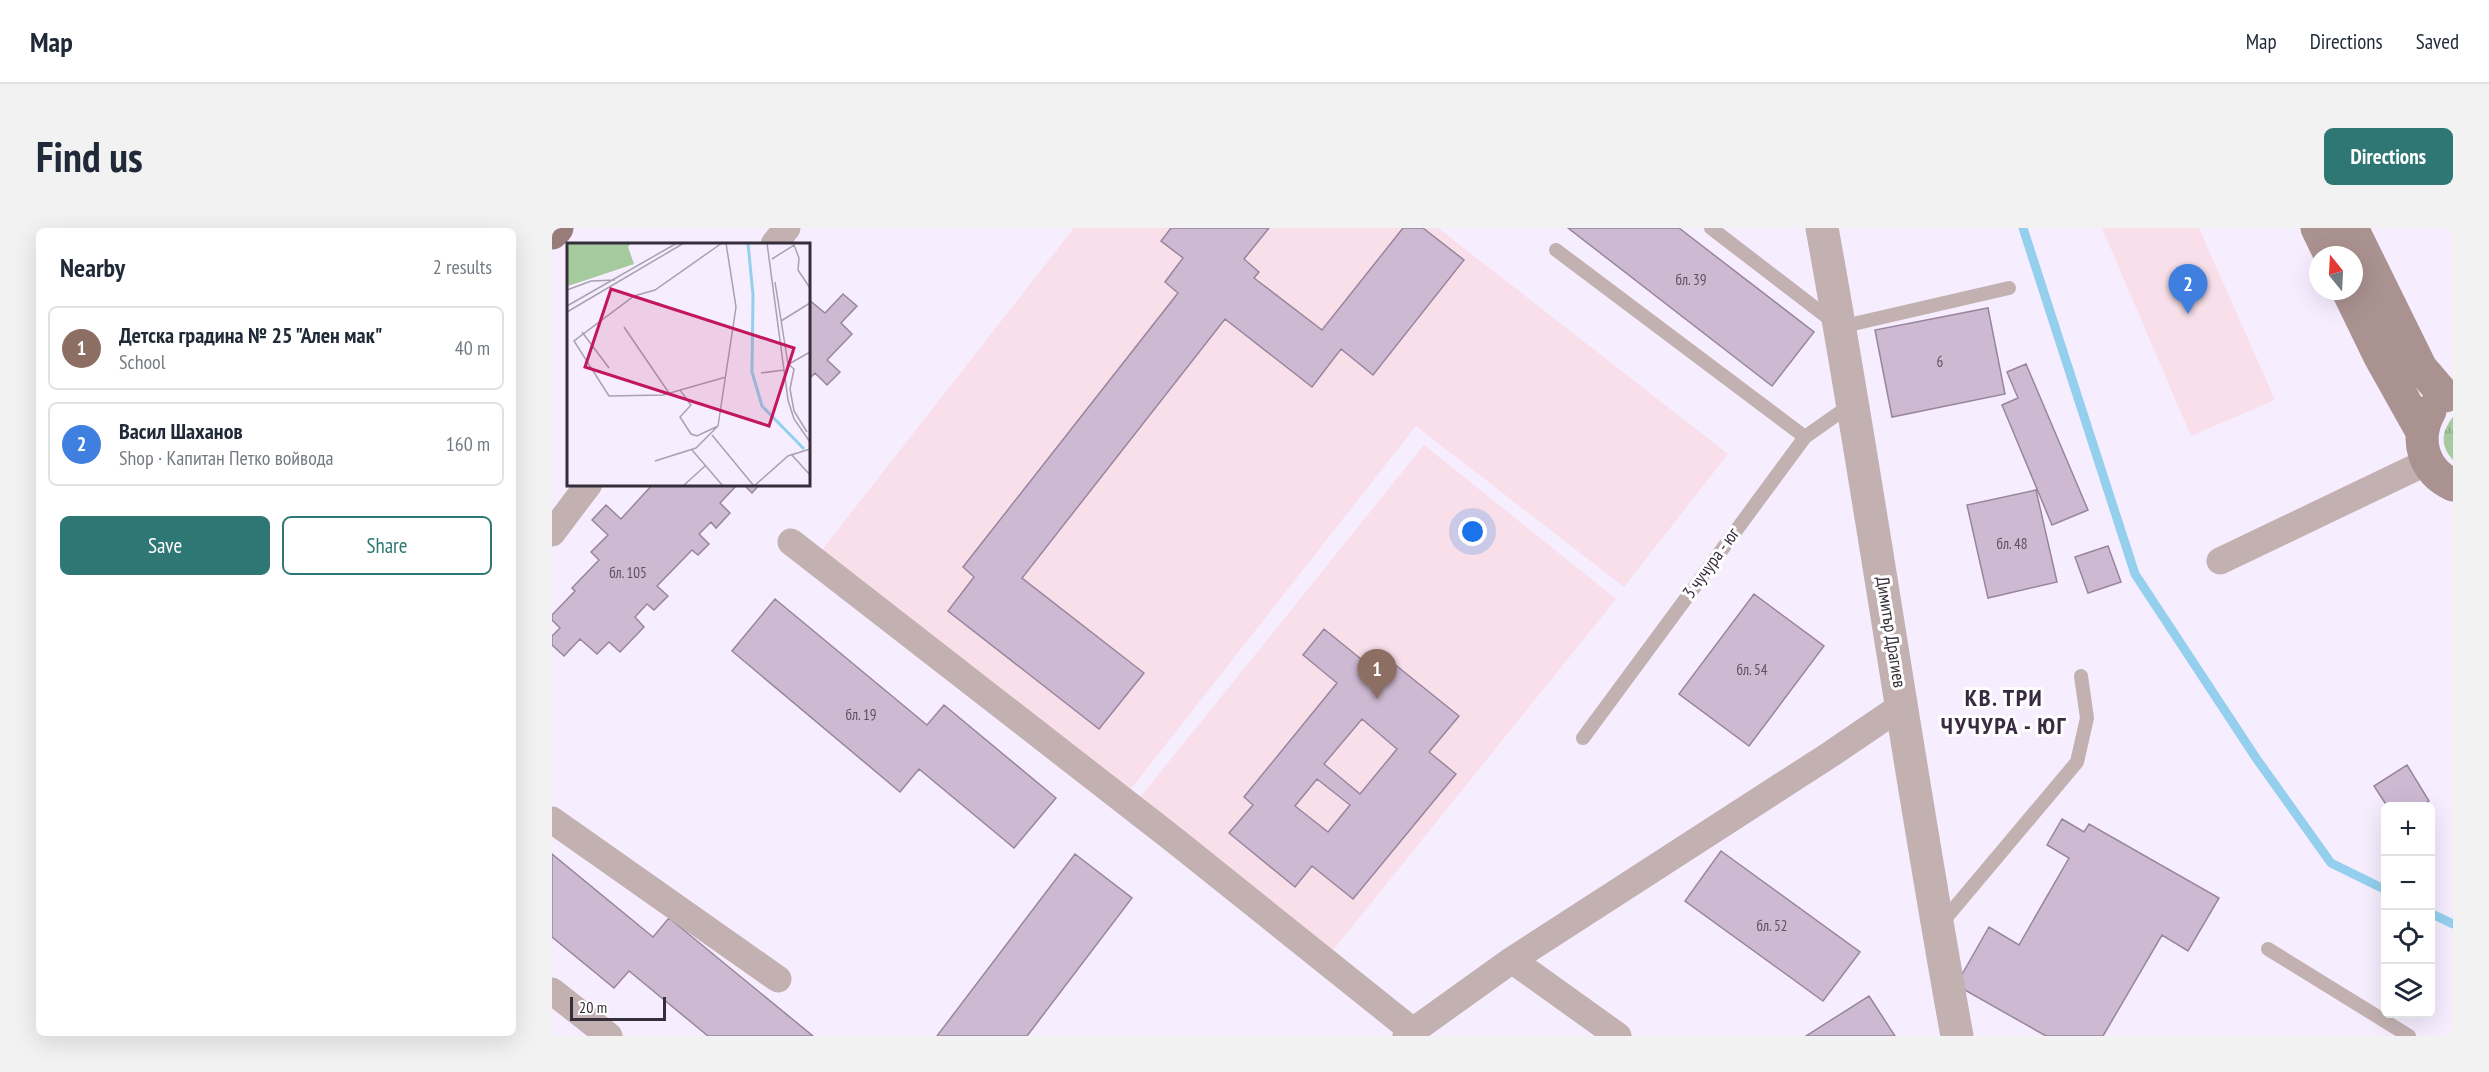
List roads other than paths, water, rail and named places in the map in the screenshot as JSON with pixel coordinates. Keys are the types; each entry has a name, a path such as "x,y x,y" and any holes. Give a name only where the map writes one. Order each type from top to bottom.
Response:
{"main road":[{"path":"552,233 557,228"},
{"path":"2317,228 2326,246"},
{"path":"2352,228 2421,368 2449,394 2429,412 2441,471"},
{"path":"2352,300 2379,357 2441,471"}],"street":[{"path":"775,243 787,228"},
{"name":"Димитър Драгиев","path":"1822,228 1854,403 1937,929 1957,1036"},
{"path":"2220,561 2441,471"},
{"path":"552,533 587,486"},
{"path":"791,542 1173,839 1410,1034 1512,960 1903,705"},
{"path":"552,820 778,979"},
{"path":"1512,960 1618,1036"},
{"path":"552,991 609,1036"}],"lane":[{"path":"1711,228 1840,327 2009,288"},
{"path":"1556,250 1805,437"},
{"name":"3 чучура - юг","path":"1583,738 1805,437 1854,403"},
{"path":"1937,929 2078,762 2087,718 2080,676"},
{"path":"2268,949 2407,1036"}],"waterway":[{"path":"2023,228 2135,574 2256,758 2331,863 2381,888"},
{"path":"2435,915 2453,924"}],"place":[{"name":"Васил Шаханов","path":"2188,314"},
{"name":"Детска градина № 25 \"Ален мак\"","path":"1377,699"}],"district":[{"name":"КВ. ТРИ ЧУЧУРА - ЮГ","path":"2004,712"}]}
